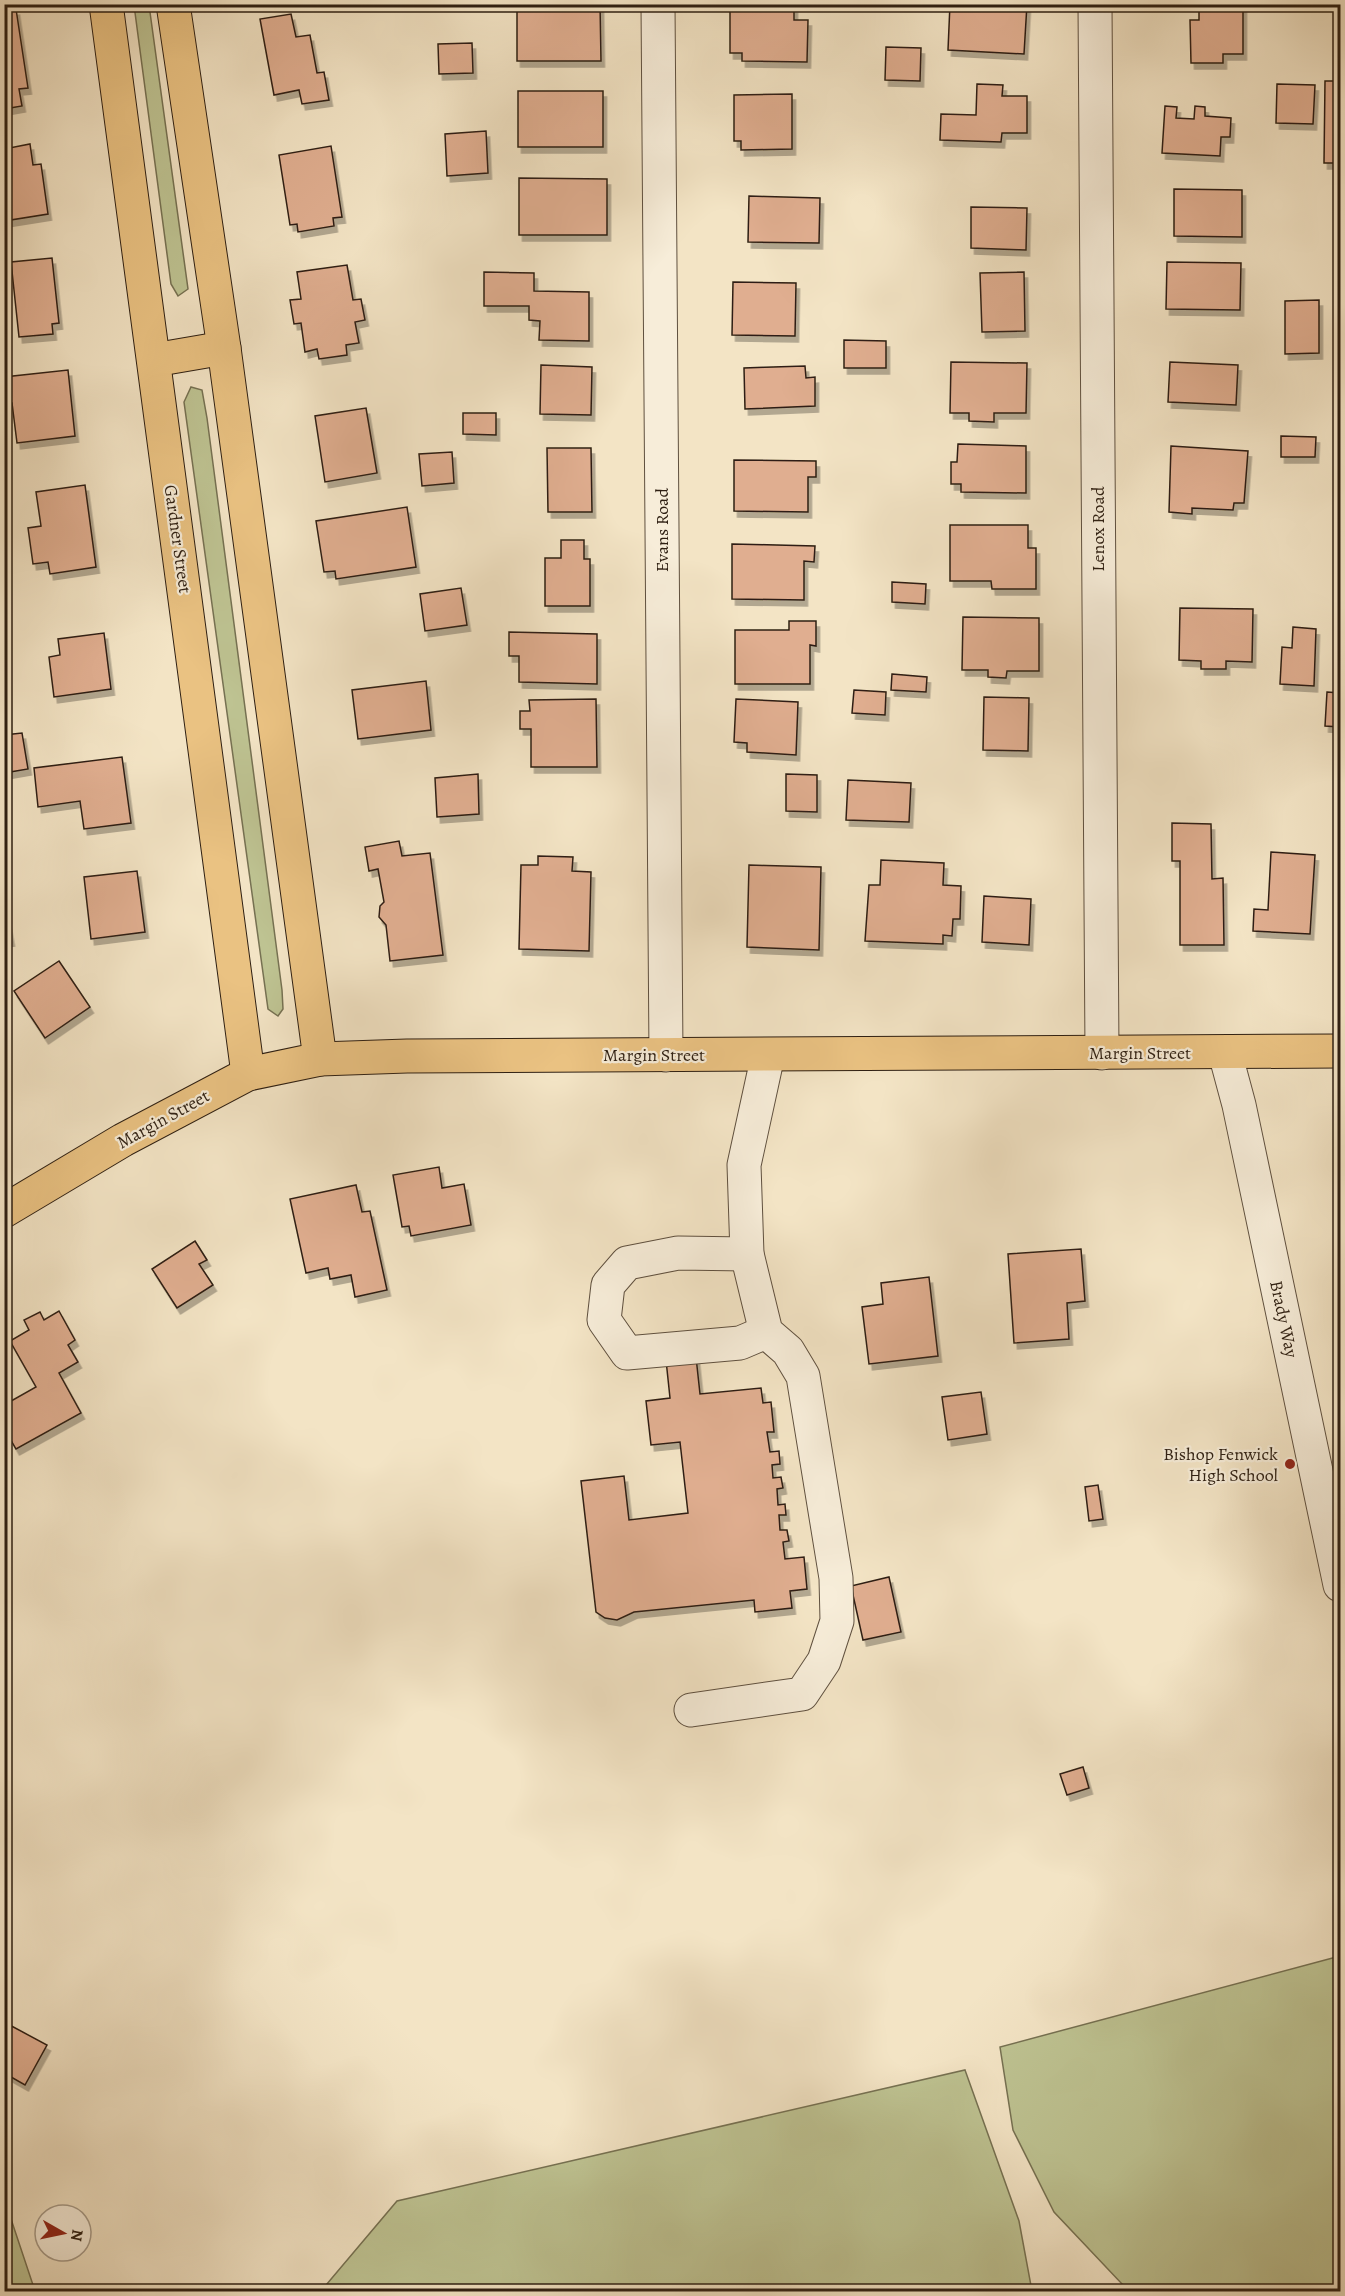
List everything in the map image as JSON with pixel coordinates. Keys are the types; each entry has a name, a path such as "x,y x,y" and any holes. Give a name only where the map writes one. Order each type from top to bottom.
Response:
{"main road":[{"name":"Gardner Street","path":"106,4 248,1074"},
{"path":"173,4 224,348 320,1059"},
{"path":"154,360 224,348"},
{"name":"Margin Street","path":"4,1211 123,1140 248,1074 320,1059 407,1056 1341,1052"}],"street":[{"name":"Evans Road","path":"658,4 666,1055"},
{"name":"Lenox Road","path":"1095,4 1102,1053"},
{"name":"Brady Way","path":"1225,1053 1239,1105 1341,1585"},
{"path":"691,1710 802,1694 824,1661 837,1621 836,1578 803,1376 788,1351 766,1332 747,1254 744,1165 768,1055"},
{"path":"747,1254 678,1253 627,1263 608,1285 604,1320 627,1353 740,1343 766,1332"}],"green space":[{"path":"134,5 149,5 188,289 178,296 171,284"},
{"path":"191,387 202,390 207,418 282,990 283,1009 278,1016 268,1009 184,402"},
{"path":"1340,1956 1340,2291 1135,2292 1122,2284 1054,2212 1013,2130 1000,2047"},
{"path":"965,2070 1019,2221 1032,2291 321,2291 397,2201"},
{"path":"5,2201 35,2291 5,2291"}],"building":[{"path":"517,4 600,4 601,61 517,61"},
{"path":"950,4 961,4 961,9 1008,11 1008,4 1027,4 1024,54 948,50"},
{"path":"1243,5 1243,54 1223,54 1223,63 1191,63 1190,20 1199,20 1199,6"},
{"path":"730,6 794,7 794,20 808,20 807,62 742,61 742,53 730,53"},
{"path":"16,9 28,88 19,89 22,106 4,109 4,11"},
{"path":"291,14 296,37 310,35 317,73 324,72 329,100 302,104 299,90 274,95 260,19"},
{"path":"472,43 473,73 439,74 438,44"},
{"path":"886,47 921,48 920,81 885,80"},
{"path":"1325,81 1340,81 1340,163 1324,163"},
{"path":"977,84 1003,85 1002,96 1027,96 1027,133 1002,133 1001,142 940,140 941,114 976,115"},
{"path":"1277,84 1315,85 1313,124 1276,123"},
{"path":"518,91 603,91 603,147 518,147"},
{"path":"792,94 792,149 741,150 741,141 734,141 734,95"},
{"path":"1165,106 1177,107 1176,118 1194,119 1195,106 1205,107 1205,116 1231,118 1230,137 1221,137 1220,156 1162,153"},
{"path":"486,131 488,173 447,176 445,134"},
{"path":"30,144 33,165 41,164 48,214 4,221 4,149"},
{"path":"331,146 342,217 333,218 334,226 298,232 297,224 290,225 279,155"},
{"path":"519,178 607,179 607,235 519,235"},
{"path":"1174,189 1242,190 1242,237 1174,236"},
{"path":"749,196 820,198 819,243 748,242"},
{"path":"971,207 1027,208 1026,250 971,248"},
{"path":"52,258 59,323 52,324 53,334 19,337 11,262"},
{"path":"1167,262 1241,263 1240,310 1166,309"},
{"path":"347,265 353,300 361,299 365,320 355,322 359,343 346,345 347,355 319,359 317,349 305,352 301,323 294,324 290,300 301,299 297,272"},
{"path":"484,272 534,273 534,291 589,292 589,341 539,340 540,321 529,320 529,306 484,306"},
{"path":"1024,272 1025,331 982,332 980,273"},
{"path":"733,282 796,283 795,336 732,335"},
{"path":"1319,300 1319,353 1285,354 1285,301"},
{"path":"844,340 886,341 886,368 844,368"},
{"path":"951,362 1027,363 1026,413 994,413 994,422 969,421 969,413 950,413"},
{"path":"1170,362 1238,365 1236,405 1168,402"},
{"path":"541,365 592,367 591,415 540,414"},
{"path":"805,366 806,378 815,377 815,406 745,409 744,368"},
{"path":"68,370 75,436 17,443 12,403 4,404 4,377"},
{"path":"366,408 377,473 325,482 315,416"},
{"path":"463,413 496,413 496,435 463,434"},
{"path":"1281,436 1316,437 1315,457 1281,457"},
{"path":"958,444 1026,446 1026,493 961,492 961,484 951,484 951,462 957,462"},
{"path":"1171,446 1248,451 1244,503 1234,503 1233,510 1192,508 1192,514 1169,512"},
{"path":"547,448 591,448 592,512 548,512"},
{"path":"452,452 454,483 422,486 419,454"},
{"path":"734,460 816,461 816,477 808,477 808,512 734,511"},
{"path":"85,485 96,567 50,574 48,562 33,564 28,528 41,526 36,492"},
{"path":"407,507 416,567 336,579 335,571 324,572 316,521"},
{"path":"950,525 1028,525 1028,548 1036,548 1036,589 992,589 991,581 950,581"},
{"path":"561,540 584,540 584,559 590,559 590,606 545,606 545,558 561,558"},
{"path":"732,544 815,546 814,562 804,561 804,600 732,599"},
{"path":"892,582 926,584 925,604 892,602"},
{"path":"461,588 467,625 425,631 420,594"},
{"path":"1180,608 1253,609 1252,662 1226,661 1226,669 1201,669 1201,661 1179,660"},
{"path":"963,617 1039,618 1039,671 1007,671 1006,678 988,677 988,670 962,670"},
{"path":"789,621 816,621 816,646 810,645 810,684 735,684 735,630 789,630"},
{"path":"1293,627 1316,629 1314,686 1280,684 1282,647 1292,648"},
{"path":"509,632 597,634 597,684 519,682 519,656 509,656"},
{"path":"104,633 111,689 54,697 49,657 60,655 58,639"},
{"path":"892,674 927,677 926,692 891,690"},
{"path":"426,681 431,730 358,739 352,690"},
{"path":"854,690 886,692 885,715 852,713"},
{"path":"1327,692 1340,693 1340,727 1325,726"},
{"path":"984,697 1029,698 1028,751 983,750"},
{"path":"596,699 597,767 531,767 531,729 520,729 520,711 530,711 529,700"},
{"path":"736,699 798,702 796,755 747,752 747,743 734,742"},
{"path":"22,733 28,769 4,773 4,735"},
{"path":"122,757 131,823 84,829 80,801 38,807 34,768"},
{"path":"478,774 479,814 437,817 435,778"},
{"path":"786,774 817,775 817,812 786,811"},
{"path":"848,780 911,783 909,822 846,820"},
{"path":"1172,823 1211,824 1212,879 1223,878 1224,945 1180,945 1180,861 1172,861"},
{"path":"399,841 402,856 430,853 443,955 390,961 386,925 379,917 380,906 384,902 378,869 369,871 365,847"},
{"path":"1271,852 1315,855 1310,934 1253,931 1254,909 1268,910"},
{"path":"538,856 573,857 572,871 591,872 589,951 519,949 521,865 538,865"},
{"path":"881,860 944,863 943,885 961,886 960,919 953,919 952,936 943,935 943,944 865,941 869,885 880,885"},
{"path":"749,865 821,867 819,950 747,947"},
{"path":"137,871 145,932 91,939 84,877"},
{"path":"984,896 1031,899 1029,945 982,942"},
{"path":"4,904 11,940 4,941"},
{"path":"59,961 90,1007 45,1038 14,991"},
{"path":"439,1167 442,1188 464,1184 471,1225 411,1236 409,1226 402,1227 393,1175"},
{"path":"356,1185 362,1212 370,1211 387,1290 355,1297 351,1275 330,1279 328,1268 306,1273 290,1199"},
{"path":"195,1241 207,1260 199,1264 213,1285 177,1308 152,1269"},
{"path":"1081,1249 1085,1301 1067,1303 1069,1339 1014,1343 1008,1254"},
{"path":"929,1277 938,1356 869,1364 862,1307 883,1304 881,1283"},
{"path":"59,1311 75,1340 68,1345 78,1362 59,1373 81,1413 16,1449 4,1428 4,1405 36,1387 10,1341 29,1330 24,1320 40,1312 44,1320"},
{"path":"696,1357 700,1394 761,1388 763,1403 771,1402 774,1432 767,1432 770,1452 779,1451 780,1464 772,1465 773,1478 781,1477 783,1488 777,1489 778,1505 785,1504 786,1515 779,1515 780,1530 787,1530 789,1541 783,1542 785,1559 804,1557 807,1589 790,1591 792,1608 755,1612 754,1600 634,1612 617,1620 605,1618 596,1612 581,1481 624,1476 629,1520 688,1513 680,1442 651,1445 646,1401 670,1398 666,1360"},
{"path":"981,1392 987,1434 948,1440 942,1397"},
{"path":"1098,1485 1103,1519 1089,1521 1085,1487"},
{"path":"889,1577 901,1632 863,1640 851,1586"},
{"path":"1083,1767 1089,1788 1067,1795 1060,1774"},
{"path":"4,2022 47,2045 25,2085 4,2073"}],"place":[{"name":"Bishop Fenwick High School","path":"1290,1464"}]}
